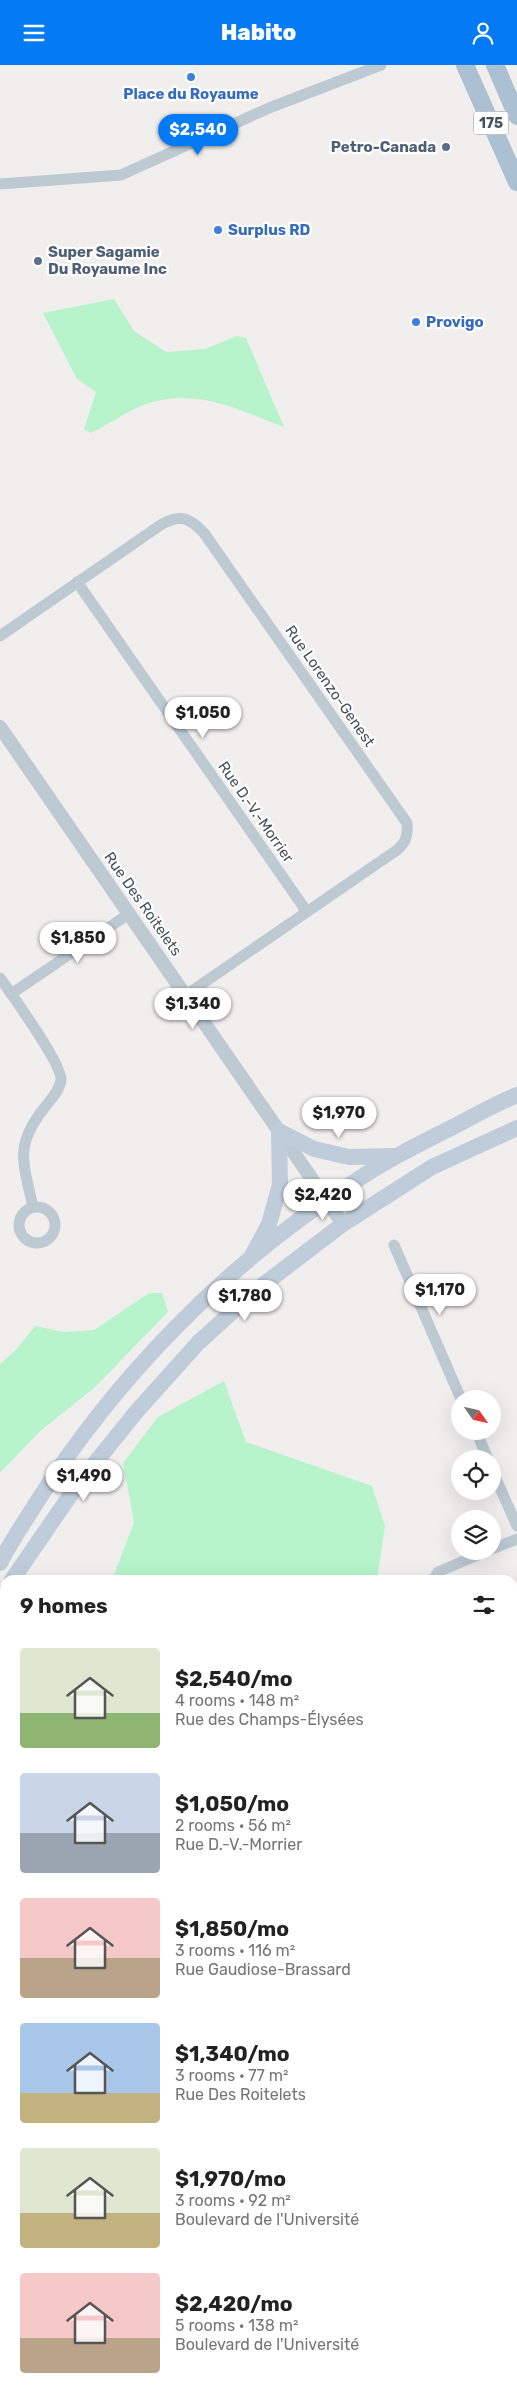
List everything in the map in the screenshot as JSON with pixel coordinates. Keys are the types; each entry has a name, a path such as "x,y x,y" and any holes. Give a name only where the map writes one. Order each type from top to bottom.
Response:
{"main road":[{"name":"175","path":"465,65 517,182"},
{"name":"175","path":"496,65 517,116"},
{"path":"0,1563 55,1473 103,1407 153,1350 250,1258 326,1201 397,1156 517,1095"},
{"path":"15,1575 78,1484 137,1411 198,1343 255,1291 342,1224 432,1167 517,1127"},
{"path":"250,1258 269,1224 280,1185 278,1131 314,1149 349,1157 397,1156"}],"street":[{"path":"0,184 122,175 269,108 381,65"},
{"name":"Rue Lorenzo-Genest","path":"0,636 173,518 184,518 194,523 204,533 406,823 408,834 404,843 186,995"},
{"name":"Rue D.-V.-Morrier","path":"77,582 307,912"},
{"name":"Rue Des Roitelets","path":"0,727 130,913 342,1224"},
{"path":"11,994 130,913"},
{"path":"0,979 54,1061 61,1081 58,1091 30,1127 22,1150 33,1207"},
{"path":"394,1245 458,1390"},
{"path":"501,1490 517,1526"},
{"path":"501,1545 517,1539"},
{"path":"436,1575 438,1572 466,1560"}],"green space":[{"path":"114,299 134,331 166,352 205,349 237,336 246,338 284,427 217,402 183,398 165,399 146,404 91,433 84,429 96,392 77,379 43,313"},
{"path":"149,1293 162,1293 168,1312 94,1388 39,1432 0,1473 0,1364 16,1350 35,1326 64,1332 94,1330"},
{"path":"224,1381 246,1442 372,1486 385,1526 378,1575 114,1575 134,1522 123,1463 158,1417"}],"place":[{"name":"Place du Royaume","path":"191,77"},
{"name":"Petro-Canada","path":"446,147"},
{"name":"Surplus RD","path":"218,230"},
{"name":"Super Sagamie Du Royaume Inc","path":"38,261"},
{"name":"Provigo","path":"416,322"}]}
